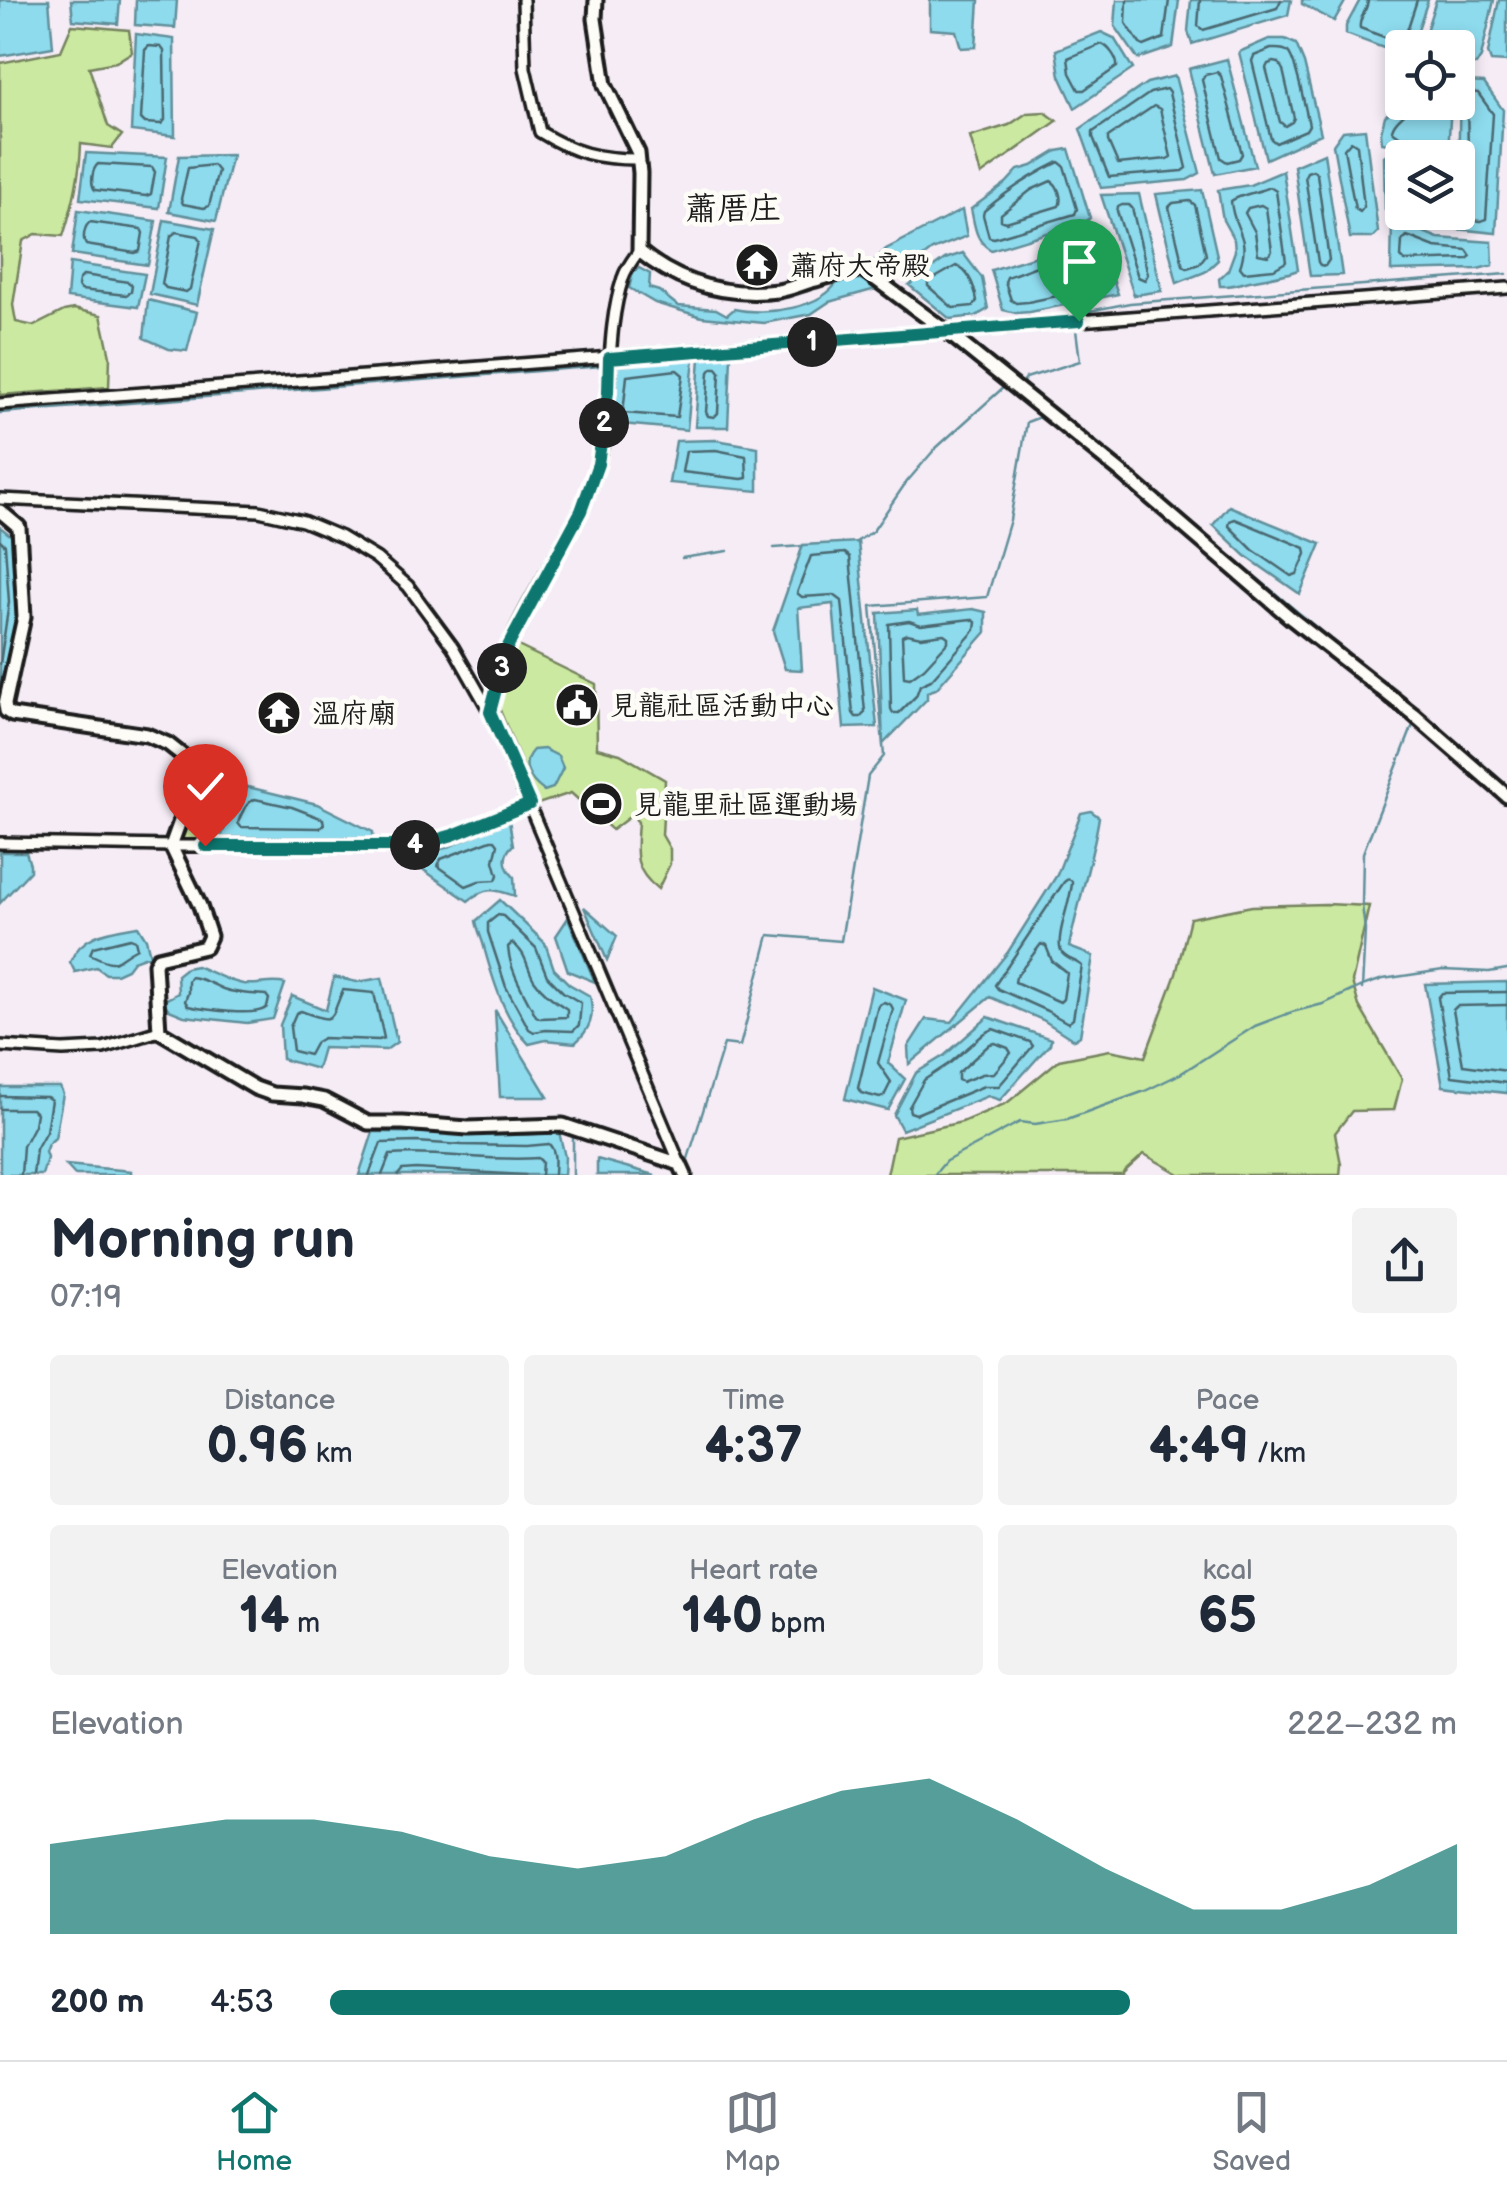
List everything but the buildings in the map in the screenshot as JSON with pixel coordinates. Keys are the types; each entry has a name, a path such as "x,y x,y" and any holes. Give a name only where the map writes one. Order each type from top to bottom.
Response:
{"street":[{"path":"523,0 525,68 540,132 583,154 637,159"},
{"path":"490,712 507,648 581,511 598,464 609,358 624,275 638,251 638,153 605,86 596,0"},
{"path":"638,251 684,280 712,290 782,290 862,269 1122,473 1292,620 1414,715 1507,796"},
{"path":"0,404 1507,288"},
{"path":"0,499 259,511 303,521 341,537 376,558 408,586 453,646 490,712 683,1169"},
{"path":"0,511 18,527 24,618 6,710 147,735 182,755 194,773 172,846 210,936 205,948 158,958 155,964 159,1031"},
{"path":"0,843 414,846 530,804"},
{"path":"0,1046 102,1048 159,1031 255,1088 324,1100 368,1123 468,1128 563,1125 683,1169"}],"green space":[{"path":"72,25 129,30 132,52 116,62 89,67 108,126 122,135 112,148 81,144 75,191 63,236 36,234 23,241 13,305 16,322 34,326 74,309 101,315 110,356 109,387 0,395 0,63 61,51"},
{"path":"1045,112 1057,121 981,175 970,137 1009,125 1027,113"},
{"path":"514,644 596,684 597,748 620,754 665,780 662,835 670,849 670,864 658,889 640,867 638,822 632,815 612,830 571,793 538,804 495,698"},
{"path":"190,792 212,795 211,814 229,819 220,846 171,846"},
{"path":"1252,906 1369,906 1352,982 1359,1006 1402,1079 1394,1110 1352,1111 1335,1133 1340,1175 1181,1175 1144,1154 1123,1175 887,1175 895,1137 962,1122 1007,1103 1059,1060 1110,1050 1145,1057 1176,974 1190,918"}],"water":[{"path":"0,0 49,0 53,47 0,56"},
{"path":"71,0 120,0 118,24 73,20"},
{"path":"136,0 177,0 175,28 135,25"},
{"path":"930,0 979,0 976,47 961,48 956,31 930,29"},
{"path":"1117,0 1179,0 1173,47 1138,59 1115,26"},
{"path":"1191,0 1291,0 1288,15 1192,44 1188,31"},
{"path":"1302,0 1346,0 1334,21 1302,4"},
{"path":"1360,0 1428,0 1418,30 1385,30 1385,49 1346,34 1346,26"},
{"path":"1436,0 1494,0 1476,65 1475,30 1426,30"},
{"path":"1499,0 1507,0 1507,62 1491,61 1488,53"},
{"path":"1101,32 1114,38 1133,69 1075,108 1060,76 1056,50"},
{"path":"136,34 174,39 175,136 131,131"},
{"path":"1269,39 1296,44 1321,134 1266,159 1239,52"},
{"path":"1227,59 1255,166 1215,174 1189,69"},
{"path":"1175,76 1200,173 1187,180 1101,188 1080,129 1147,83"},
{"path":"1475,82 1484,83 1503,110 1496,233 1467,230 1475,230 1475,140 1459,140 1459,120 1475,120"},
{"path":"1385,116 1385,120 1450,120 1449,140 1385,140 1385,144 1381,132"},
{"path":"1365,129 1378,232 1372,238 1350,238 1333,145 1343,131"},
{"path":"1069,149 1090,218 991,250 986,246 976,233 971,209 1018,170"},
{"path":"86,153 167,157 159,208 80,199"},
{"path":"1324,153 1342,275 1310,276 1294,166"},
{"path":"232,155 216,221 169,212 179,156"},
{"path":"1283,171 1298,270 1220,286 1219,279 1228,270 1235,251 1234,240 1223,220 1218,190 1250,185"},
{"path":"1202,190 1218,260 1205,272 1177,283 1156,194"},
{"path":"1139,194 1162,291 1134,295 1101,195"},
{"path":"78,210 156,221 148,265 72,254"},
{"path":"962,210 967,236 932,250 896,278 874,261 886,249"},
{"path":"164,220 214,229 197,305 150,294"},
{"path":"1392,230 1419,230 1438,238 1492,242 1493,265 1478,269 1391,271"},
{"path":"1097,231 1118,294 1030,312 1003,310 991,270 1052,251"},
{"path":"963,253 982,278 988,309 976,316 950,319 909,285 945,259"},
{"path":"70,263 145,274 138,307 67,298"},
{"path":"639,268 650,274 649,288 678,306 716,309 727,315 734,309 777,310 807,304 839,279 863,279 876,289 829,302 811,314 764,323 702,317 655,303 629,288 633,272"},
{"path":"148,300 197,312 187,351 169,349 144,338"},
{"path":"731,356 728,427 695,427 700,358"},
{"path":"694,358 687,430 611,423 617,366"},
{"path":"716,440 758,447 758,491 669,483 676,441"},
{"path":"1229,506 1321,544 1300,594 1247,557 1213,525"},
{"path":"0,527 14,538 19,602 13,654 0,703"},
{"path":"858,542 877,727 844,728 833,604 798,608 802,670 785,669 773,631 803,545"},
{"path":"973,609 986,612 986,632 883,744 878,613 917,610 918,615"},
{"path":"544,749 558,756 563,768 553,788 544,791 531,778 527,761 533,750"},
{"path":"248,787 317,804 373,832 373,838 221,837"},
{"path":"1091,811 1099,817 1069,947 1093,956 1080,1036 1074,1040 1043,1020 990,997 909,1064 908,1047 926,1019 952,1022 1008,952 1057,875 1081,813"},
{"path":"509,820 513,845 506,861 514,877 515,896 490,890 468,901 418,866 423,852 446,848"},
{"path":"0,852 26,852 30,871 0,903"},
{"path":"500,900 545,943 554,969 590,996 590,1022 575,1043 546,1040 529,1044 507,1012 476,921"},
{"path":"584,907 617,936 607,960"},
{"path":"568,918 595,982 568,971 556,936"},
{"path":"138,926 150,955 133,961 116,974 106,974 96,967 75,972 70,962 89,939"},
{"path":"196,966 243,984 285,984 273,1019 247,1023 184,1016 169,1010 163,1001 178,993 177,975"},
{"path":"334,977 357,982 382,978 397,1042 386,1050 323,1048 317,1069 282,1059 280,1025 292,996 326,1010"},
{"path":"1507,982 1507,1093 1443,1086 1425,984"},
{"path":"872,987 906,1000 888,1063 905,1079 888,1110 845,1099"},
{"path":"495,1010 548,1097 500,1097"},
{"path":"988,1017 1051,1039 1050,1044 1000,1100 988,1096 902,1130 894,1115 916,1073 945,1055"},
{"path":"0,1087 60,1087 63,1094 55,1138 45,1152 42,1175 0,1175"},
{"path":"373,1132 559,1132 565,1157 564,1175 359,1175"},
{"path":"597,1159 655,1175 597,1175"},
{"path":"66,1165 131,1171 131,1175 75,1175"}],"waterway":[{"path":"1074,314 1130,303 1507,274"},
{"path":"1055,410 1022,383 1026,378 1080,361 1076,330"},
{"path":"856,542 873,531 935,449 1005,386 945,339"},
{"path":"0,413 602,366"},
{"path":"1056,410 1396,694"},
{"path":"687,1162 724,1044 740,1046 769,935 841,941 868,776 884,756 871,606 987,597 1010,520 1027,422 1040,417"},
{"path":"774,548 803,546"},
{"path":"682,558 728,551"},
{"path":"1362,989 1363,853 1413,725"},
{"path":"934,1175 946,1161 1020,1122 1067,1119 1145,1091 1180,1074 1255,1026 1323,1004 1362,986 1443,970 1507,969"},
{"path":"573,1175 573,1135 603,1144"},
{"path":"658,1162 678,1170"}],"place":[{"name":"蕭府大帝殿","path":"757,265"},
{"name":"見龍社區活動中心","path":"577,705"},
{"name":"溫府廟","path":"279,713"},
{"name":"見龍里社區運動場","path":"601,804"}],"district":[{"name":"蕭厝庄","path":"733,208"}],"route":[{"path":"205,846 414,846 530,804 490,712 507,648 581,511 598,464 609,358 1079,321"}]}
